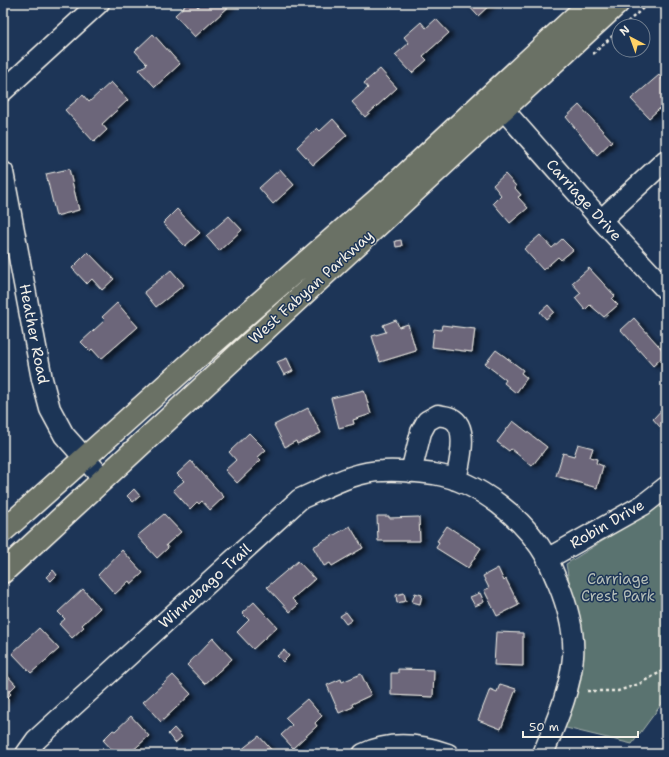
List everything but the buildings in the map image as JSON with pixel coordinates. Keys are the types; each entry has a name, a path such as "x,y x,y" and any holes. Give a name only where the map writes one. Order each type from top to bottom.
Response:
{"main road":[{"name":"West Fabyan Parkway","path":"3,530 393,186 590,3"},
{"name":"West Fabyan Parkway","path":"3,572 618,3"}],"street":[{"path":"3,91 99,3"},
{"name":"Carriage Drive","path":"503,109 601,220 666,290"},
{"path":"601,220 666,160"},
{"name":"Heather Road","path":"3,172 42,379 50,409 64,435 103,479"},
{"path":"411,472 421,432 427,421 438,415 451,418 460,427 462,442 456,480"},
{"name":"Winnebago Trail","path":"26,754 36,740 300,499 354,476 382,470 434,474 456,480 488,497 516,518 534,538 547,559 563,595 571,627 573,654 570,683 542,754"},
{"name":"Robin Drive","path":"547,559 643,505 666,487"},
{"path":"363,754 380,748 404,745 417,745 448,754"}],"path":[{"path":"632,18 648,3"},
{"path":"587,691 618,691 639,684 666,669"}],"green space":[{"name":"Carriage Crest Park","path":"666,501 666,698 632,744 562,727 583,662 566,564"}]}
